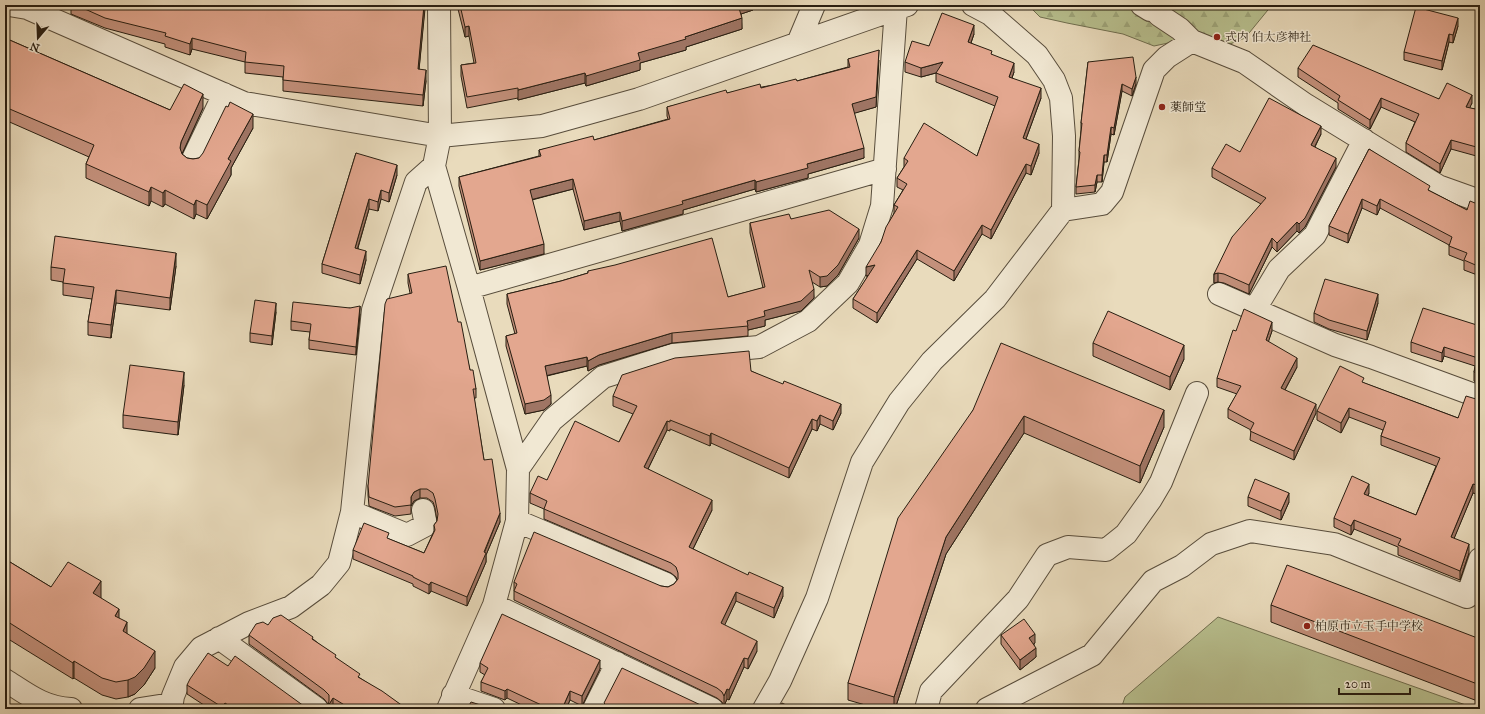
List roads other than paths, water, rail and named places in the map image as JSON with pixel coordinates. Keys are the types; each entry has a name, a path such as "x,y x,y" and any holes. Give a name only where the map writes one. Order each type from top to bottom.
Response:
{"street":[{"path":"439,5 440,136 434,166 518,469 517,521 494,605 451,702 494,709"},
{"path":"798,43 814,5"},
{"path":"764,709 780,681 817,598 862,462 899,402 932,361 995,299 1063,210 1064,136 1061,98 1054,80 1037,55 990,14 973,5"},
{"path":"25,6 244,102 440,136 542,126 639,99 901,7 882,206 870,245 848,283 808,321 759,347 673,355 603,378 552,420 518,469"},
{"path":"1150,10 1180,30 1192,41 1244,62 1306,105 1438,186 1480,201"},
{"path":"1063,210 1102,204 1112,192 1154,70 1168,57 1192,41"},
{"path":"192,161 224,94"},
{"path":"1254,309 1279,269 1315,235 1364,140"},
{"path":"140,709 172,706 173,696 185,667 201,648 249,623 291,607 321,585 339,563 352,512 373,310 416,182 434,166"},
{"path":"469,288 885,169"},
{"path":"1219,294 1335,345 1480,397"},
{"path":"926,709 931,691 1018,599 1047,555 1068,547 1106,550 1126,534 1161,482 1197,393"},
{"path":"352,512 407,535 426,525 423,510"},
{"path":"517,521 666,584"},
{"path":"987,709 1092,655 1153,581 1182,566 1210,544 1250,531 1334,544 1474,599 1480,559"},
{"path":"494,605 712,709"},
{"path":"219,638 317,709"},
{"path":"594,709 617,663"},
{"path":"5,664 38,701"},
{"path":"5,680 38,701 59,708 71,709"}],"place":[{"name":"式内 伯太彦神社","path":"1217,37"},
{"name":"薬師堂","path":"1162,107"},
{"name":"柏原市立玉手中学校","path":"1307,626"}]}
